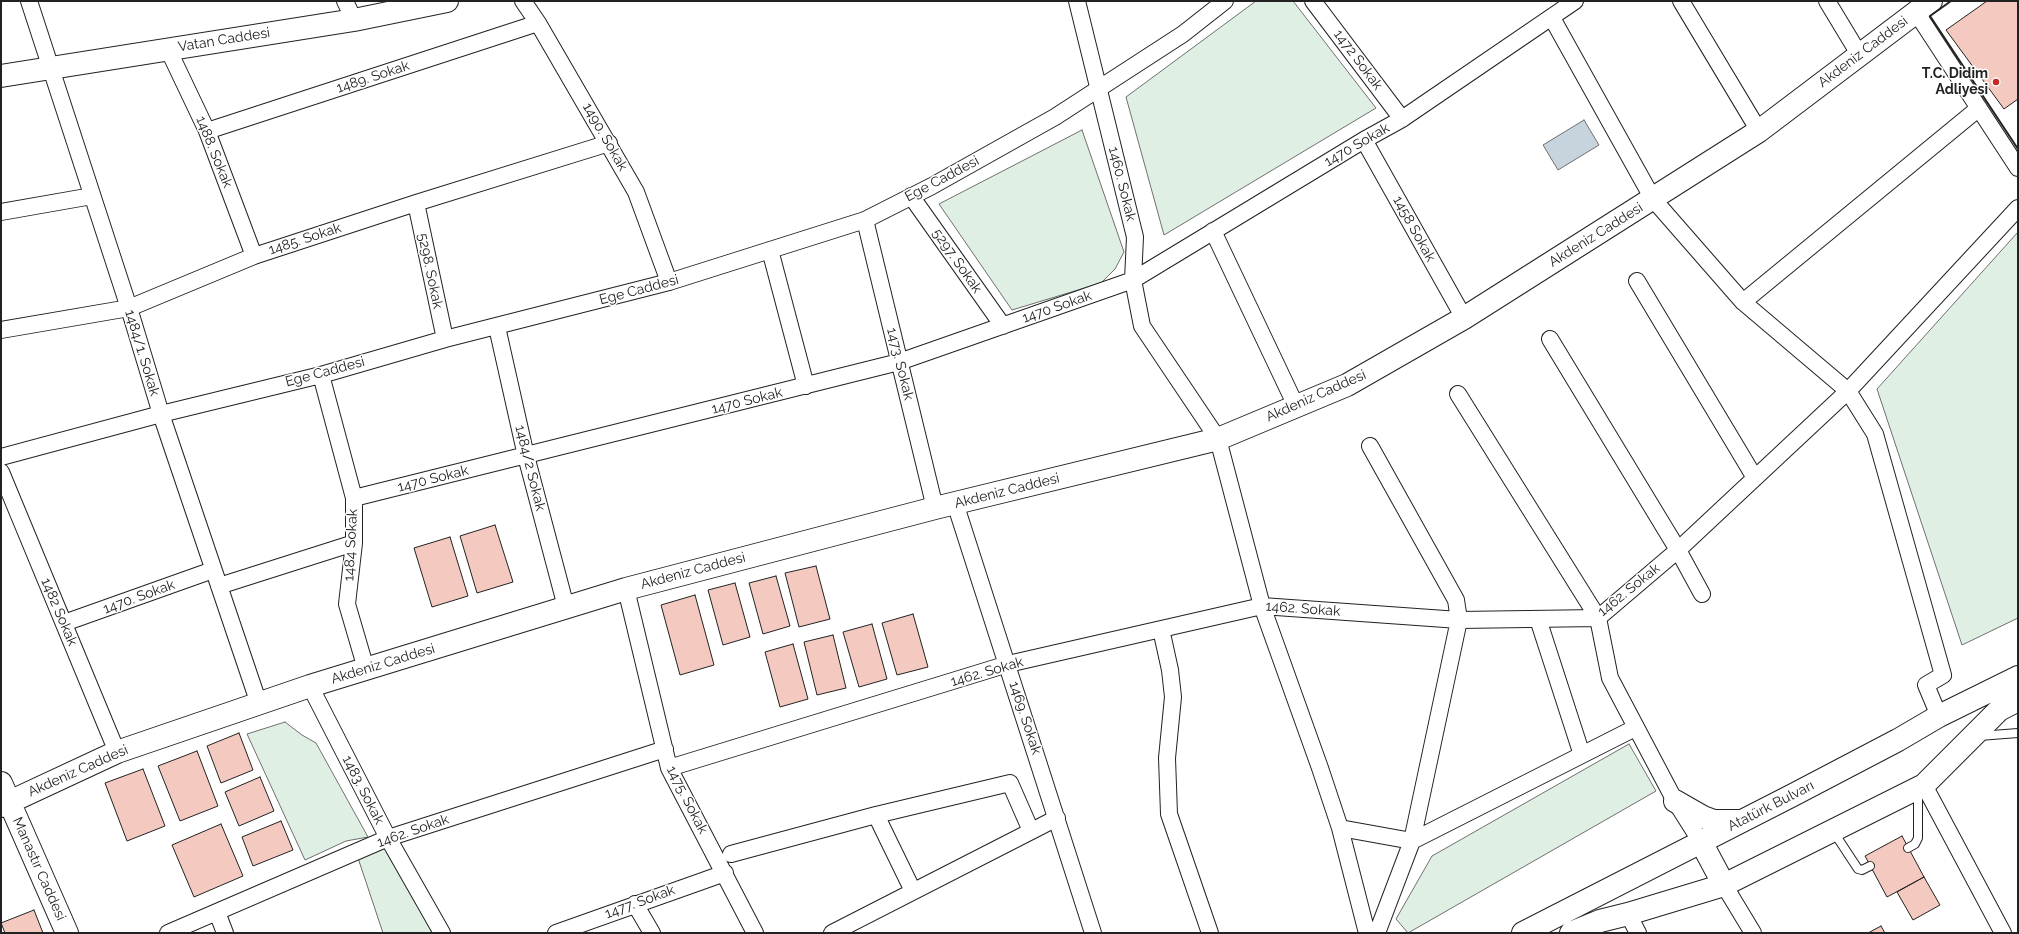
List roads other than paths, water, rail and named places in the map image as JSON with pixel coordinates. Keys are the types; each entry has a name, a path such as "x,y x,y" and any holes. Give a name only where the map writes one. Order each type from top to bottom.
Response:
{"street":[{"name":"1484/1. Sokak","path":"29,1 129,308 161,414 259,704"},
{"name":"Vatan Caddesi","path":"1,76 168,49 350,10 447,1"},
{"name":"1490. Sokak","path":"523,1 538,22 636,192 669,282"},
{"name":"1460. Sokak","path":"1078,1 1134,237 1133,280"},
{"name":"Ege Caddesi","path":"1,457 161,414 321,374 445,339 669,282 865,220 1055,118 1183,34 1225,1"},
{"name":"1472 Sokak","path":"1313,1 1402,119"},
{"name":"1470 Sokak","path":"354,498 899,362 1133,280 1364,140 1402,119 1552,18 1574,1"},
{"path":"1681,1 1759,131"},
{"path":"1827,1 1859,54"},
{"path":"1923,6 1979,108 2018,168"},
{"name":"Akdeniz Caddesi","path":"4,797 117,752 310,686 626,589 945,506 1218,439 1347,385 1464,318 1759,131 1923,6"},
{"path":"1552,18 1653,199 1743,302 1848,391 1875,434 1943,676 1926,685 1939,716"},
{"name":"1489. Sokak","path":"207,132 538,22"},
{"name":"1488. Sokak","path":"168,49 207,132 254,256"},
{"path":"1743,302 1979,108"},
{"name":"1458 Sokak","path":"1364,140 1464,318"},
{"name":"1485. Sokak","path":"1,330 129,308 254,256 416,203 609,143"},
{"path":"1,212 92,196"},
{"name":"5297. Sokak","path":"911,196 1003,326"},
{"name":"5298. Sokak","path":"416,203 445,339"},
{"name":"1462. Sokak","path":"669,768 1008,664 1262,606 1459,620 1598,618 1678,550 1848,391 2018,208"},
{"name":"1473. Sokak","path":"865,220 899,362 945,506"},
{"path":"1213,231 1296,406"},
{"path":"770,250 806,386"},
{"path":"1133,280 1142,326 1218,439 1262,606 1340,828 1367,933"},
{"path":"1637,281 1755,478"},
{"name":"1484/2 Sokak","path":"497,327 526,456 566,607"},
{"path":"1550,339 1678,550 1702,594"},
{"name":"1484 Sokak","path":"321,374 354,498 354,543 347,604 366,669"},
{"path":"1458,394 1598,618 1610,678 1635,728 1675,801 1701,842 1724,885 1753,933"},
{"path":"1370,446 1456,600 1459,620 1412,841 1377,933"},
{"name":"1482 Sokak","path":"1,472 117,752"},
{"name":"1469. Sokak","path":"945,506 1008,664 1092,933"},
{"path":"219,586 354,543"},
{"name":"1470. Sokak","path":"64,623 213,570"},
{"name":"1475. Sokak","path":"626,589 669,768 755,933"},
{"path":"1538,619 1582,755"},
{"path":"1161,629 1170,670 1173,697 1167,758 1169,814 1210,933"},
{"name":"Atatürk Bulvarı","path":"1523,933 1898,740 1939,716 2018,677"},
{"name":"1483. Sokak","path":"310,686 388,838 442,933"},
{"path":"1571,933 1600,920 1628,914 1724,885 1921,786 1999,710 2018,700"},
{"path":"1340,828 1412,841 1635,728"},
{"name":"1462. Sokak","path":"168,933 388,838 665,749"},
{"path":"731,854 876,815 1010,783 1031,831"},
{"path":"1921,786 2003,933"},
{"name":"Manastır Caddesi","path":"4,797 67,933"},
{"path":"1675,801 1703,818 1714,821 1742,821"},
{"path":"876,815 914,891"},
{"path":"832,933 1057,818"},
{"name":"1477. Sokak","path":"556,933 725,873"},
{"path":"635,904 652,933"},
{"path":"217,912 225,933"},
{"path":"1628,914 1638,933"}],"lane":[{"path":"1972,736 2018,733"},
{"path":"1908,848 1915,844 1918,838 1921,786"},
{"path":"1833,831 1858,869 1862,870 1870,866"}],"place":[{"name":"T.C. Didim Adliyesi","path":"1996,82"}]}
